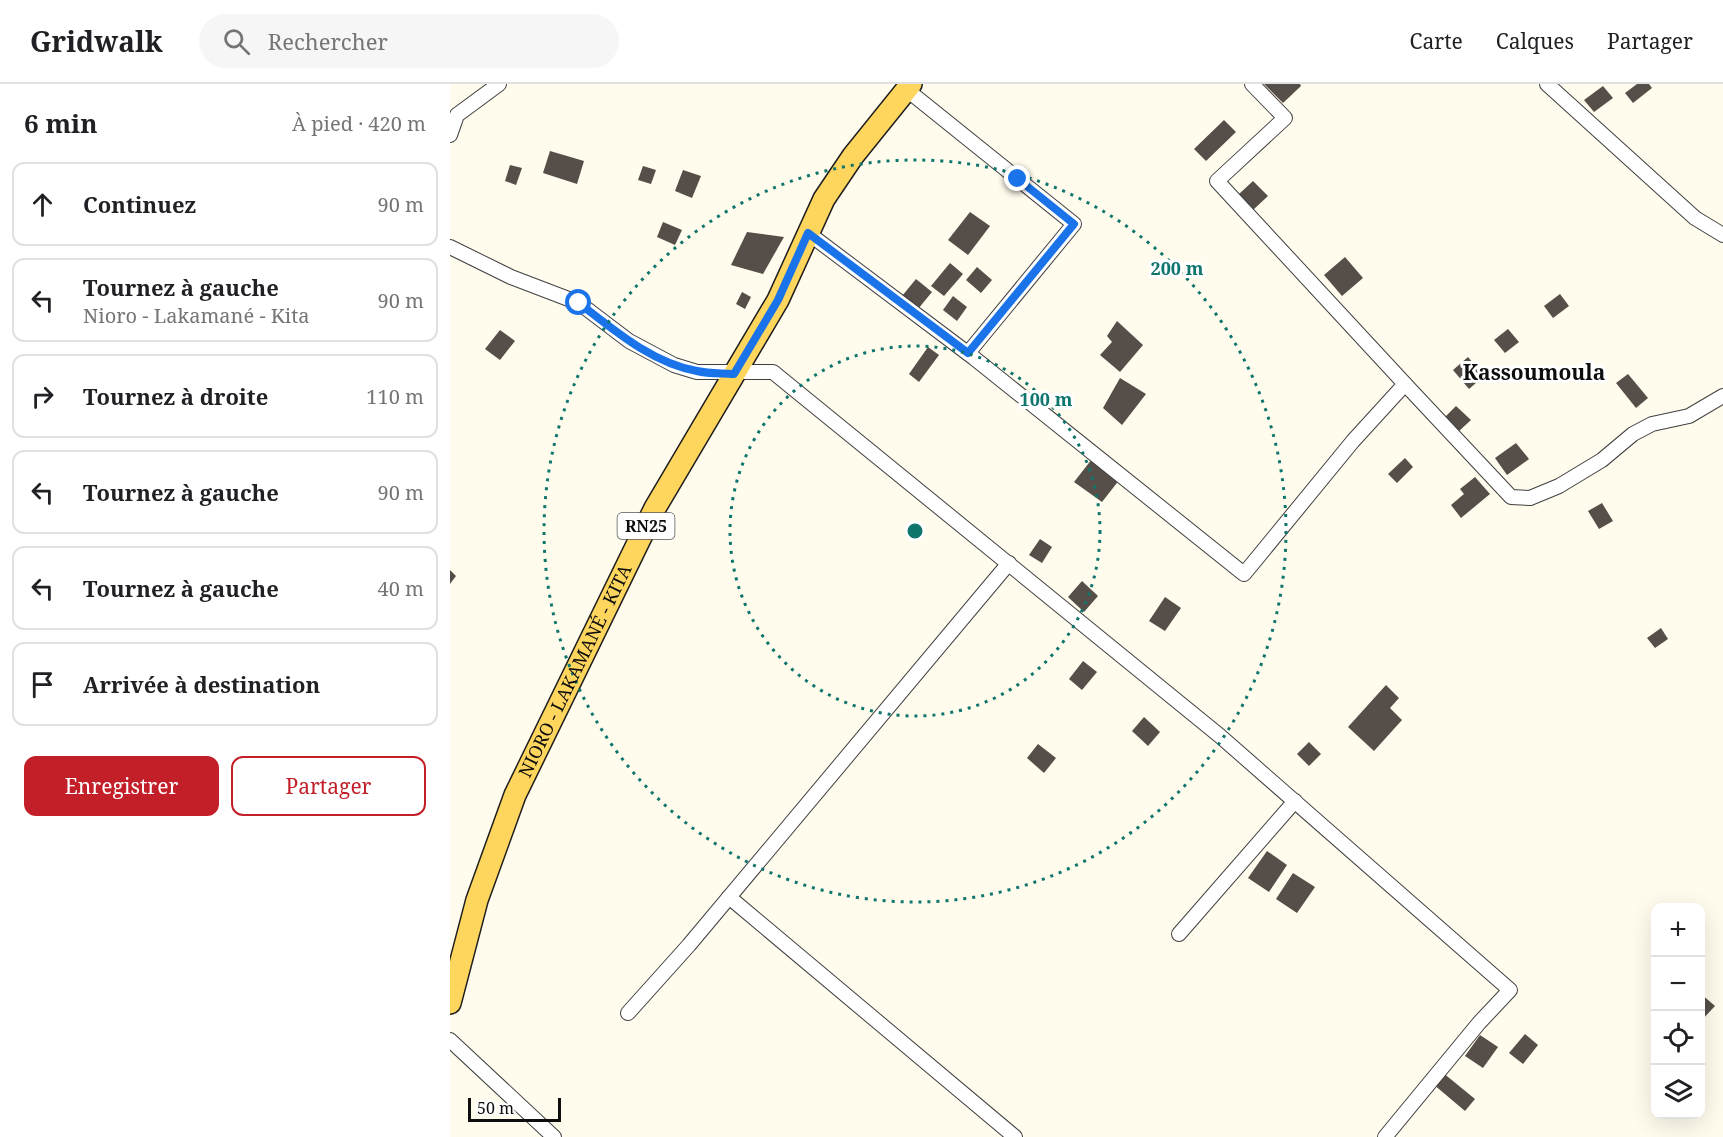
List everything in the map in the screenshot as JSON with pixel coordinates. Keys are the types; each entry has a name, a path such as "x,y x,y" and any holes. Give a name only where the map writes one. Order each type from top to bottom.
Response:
{"main road":[{"name":"NIORO - LAKAMANÉ - KITA","path":"450,1003 477,900 515,795 655,508 778,300 824,199 853,156 908,87"}],"street":[{"path":"450,135 458,115 499,84"},
{"path":"1252,84 1285,118 1217,181 1511,496 1530,498 1585,470 1642,429 1652,424 1689,416 1723,396"},
{"path":"1547,84 1695,218 1723,234"},
{"path":"908,87 1074,224 968,353"},
{"path":"808,233 968,353 1244,574 1353,441 1405,384"},
{"path":"450,247 511,277 579,303 629,341 674,365 697,372 734,374 773,372 1220,736 1510,990 1479,1023 1385,1137"},
{"path":"628,1013 729,897 1009,563"},
{"path":"1179,934 1295,801"},
{"path":"729,897 1015,1137"},
{"path":"450,1040 554,1137"}],"building":[{"path":"1264,84 1300,84 1301,86 1283,103"},
{"path":"1637,84 1649,84 1652,88 1633,103 1625,93"},
{"path":"1603,86 1613,98 1594,112 1584,100"},
{"path":"1224,120 1236,132 1206,161 1194,149"},
{"path":"550,151 584,161 577,184 543,173"},
{"path":"510,165 522,168 516,185 505,181"},
{"path":"643,166 656,170 651,184 638,180"},
{"path":"683,170 701,176 692,198 675,191"},
{"path":"1253,181 1268,196 1253,210 1239,194"},
{"path":"970,212 990,226 968,255 948,240"},
{"path":"663,222 682,230 675,245 657,237"},
{"path":"747,232 784,237 763,274 731,265"},
{"path":"1345,257 1363,278 1342,296 1324,275"},
{"path":"950,263 963,274 944,296 931,286"},
{"path":"977,267 992,280 981,293 966,280"},
{"path":"916,279 932,292 918,309 902,296"},
{"path":"742,292 751,297 745,309 736,304"},
{"path":"1560,294 1569,306 1553,318 1544,306"},
{"path":"953,296 967,307 957,321 943,310"},
{"path":"1117,321 1143,345 1120,372 1100,355 1112,342 1107,336"},
{"path":"1508,329 1519,342 1505,353 1494,340"},
{"path":"500,330 515,341 500,360 485,349"},
{"path":"928,347 939,355 919,382 909,374"},
{"path":"1468,357 1484,376 1469,389 1453,370"},
{"path":"1628,374 1648,398 1636,408 1616,383"},
{"path":"1120,378 1146,394 1122,425 1103,408"},
{"path":"1456,406 1471,420 1458,432 1444,418"},
{"path":"1516,443 1529,459 1507,475 1495,458"},
{"path":"1405,458 1413,467 1397,483 1388,474"},
{"path":"1092,459 1120,479 1102,502 1074,482"},
{"path":"1475,477 1490,494 1461,518 1451,505 1464,494 1460,489"},
{"path":"1602,503 1613,521 1599,529 1588,511"},
{"path":"1040,539 1052,547 1042,563 1029,555"},
{"path":"450,570 456,576 450,584"},
{"path":"1082,581 1098,596 1084,612 1068,597"},
{"path":"1165,597 1181,608 1165,631 1149,621"},
{"path":"1661,628 1668,639 1655,648 1647,638"},
{"path":"1083,661 1097,672 1082,690 1069,679"},
{"path":"1386,685 1399,698 1390,708 1402,720 1374,751 1348,727"},
{"path":"1144,717 1160,732 1148,746 1132,731"},
{"path":"1309,742 1321,754 1309,766 1297,754"},
{"path":"1038,744 1056,758 1044,773 1027,758"},
{"path":"1267,851 1287,865 1269,892 1248,878"},
{"path":"1293,873 1315,887 1297,913 1276,899"},
{"path":"1705,997 1715,1006 1705,1017"},
{"path":"1525,1034 1538,1045 1523,1064 1509,1053"},
{"path":"1480,1035 1498,1047 1483,1068 1465,1056"},
{"path":"1442,1072 1475,1099 1465,1111 1433,1084"}],"district":[{"name":"Kassoumoula","path":"1534,373"}],"route":[{"path":"579,303 629,341 674,365 697,372 734,374 778,300 808,233 968,353 1074,224 1018,179"}]}
